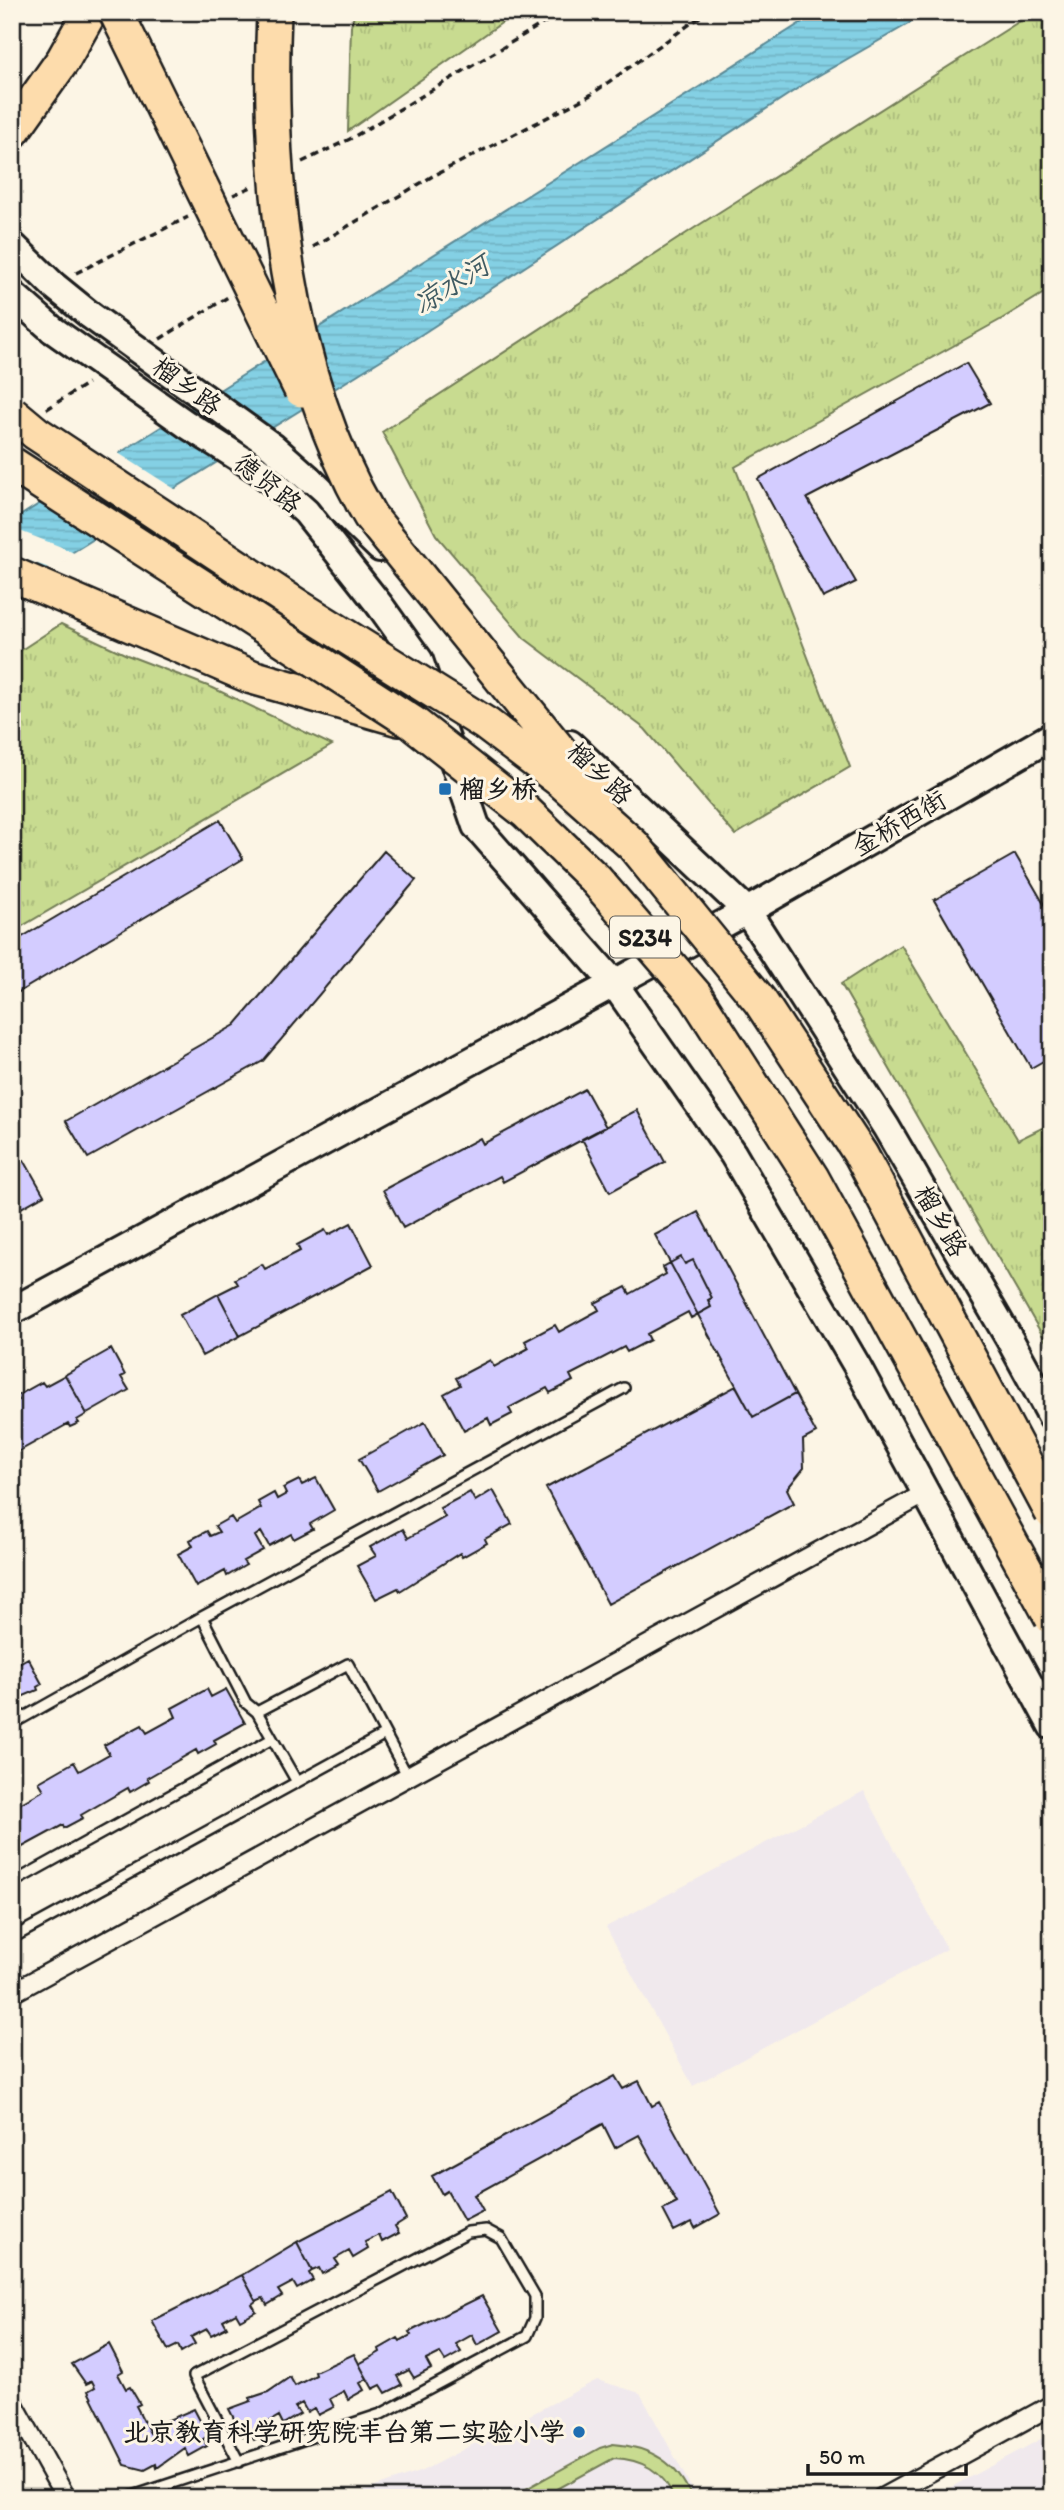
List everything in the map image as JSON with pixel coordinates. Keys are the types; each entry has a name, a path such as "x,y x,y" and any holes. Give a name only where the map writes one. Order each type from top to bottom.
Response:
{"highway":[{"path":"12,132 63,60 90,12"},
{"path":"117,12 266,323 370,516 555,741 633,845"},
{"path":"274,12 274,128 297,326 345,472"},
{"name":"榴乡路","path":"24,415 47,440 299,607 486,724 560,780 633,845 760,1001 861,1155 1052,1513"},
{"name":"S234","path":"12,464 413,723 526,812 596,880 695,995 812,1178 1052,1618"},
{"path":"12,574 253,677 413,723"}],"street":[{"name":"榴乡路","path":"12,245 53,285 90,315 273,447 309,478 402,569 517,695 747,911 886,1127 1052,1417"},
{"name":"德贤路","path":"13,295 53,330 186,424 260,471 306,512 382,607 419,660 476,826 613,982"},
{"name":"金桥西街","path":"12,1311 747,911 1052,736"},
{"path":"613,982 733,1154 857,1366 1052,1726"},
{"path":"12,1993 926,1493"},
{"path":"12,2401 66,2498"},
{"path":"882,2498 1052,2405"}],"lane":[{"path":"12,1724 202,1617 624,1388"},
{"path":"202,1617 246,1703 257,1712 297,1782"},
{"path":"257,1712 348,1664 408,1777"},
{"path":"12,1938 385,1734"},
{"path":"12,1883 272,1739"},
{"path":"127,2498 239,2462 381,2414 527,2336 535,2318 536,2296 501,2238 486,2230 468,2231 194,2376 239,2462"}],"path":[{"path":"301,162 349,139 562,12"},
{"path":"303,253 431,177 589,96 707,12"},
{"path":"229,198 253,186"},
{"path":"53,285 192,215"},
{"path":"151,344 233,295"},
{"path":"24,415 93,380"}],"shaded area":[{"path":"864,1791 947,1949 693,2086 606,1927"},
{"name":"北京教育科学研究院丰台第二实验小学","path":"597,2380 640,2393 697,2498 343,2498 422,2471"},
{"path":"1052,2433 1052,2498 931,2498"}],"green space":[{"path":"355,12 517,12 348,131 351,26"},
{"path":"1034,12 1052,12 1052,288 1000,320 735,467 850,767 735,835 645,729 524,638 436,535 382,432 699,225"},
{"path":"61,624 127,655 213,688 332,745 12,932 12,656"},
{"path":"901,945 1018,1140 1052,1123 1052,1352 841,984"},
{"path":"613,2444 639,2449 661,2459 679,2475 692,2498 674,2498 664,2480 650,2468 633,2461 614,2458 541,2498 510,2498 600,2448"}],"water":[{"name":"凉水河","path":"818,12 929,12 809,81 413,340 12,590 12,521"}],"pier":[{"path":"115,451 178,491 103,537 42,498"},
{"path":"12,528 76,554 52,569 12,555"}],"building":[{"path":"966,363 990,403 807,498 856,582 823,598 758,479"},
{"path":"220,820 243,859 12,996 12,943"},
{"path":"384,851 416,880 263,1061 88,1158 66,1121 235,1025"},
{"path":"1015,854 1052,918 1052,1056 1031,1068 934,900"},
{"path":"585,1089 606,1127 503,1182 500,1176 403,1228 383,1190 480,1138 483,1144"},
{"path":"637,1110 665,1162 610,1192 582,1139"},
{"path":"24,1160 44,1195 12,1213 12,1167"},
{"path":"698,1212 795,1394 753,1417 655,1235"},
{"path":"351,1223 373,1265 240,1336 218,1294 238,1284 235,1279 262,1264 265,1269 300,1251 297,1245 325,1230 328,1235"},
{"path":"681,1257 685,1264 693,1260 712,1298 708,1300 711,1307 691,1318 688,1312 647,1334 650,1340 627,1352 624,1347 570,1375 573,1381 550,1393 547,1388 509,1408 512,1414 491,1425 488,1418 464,1431 444,1394 460,1385 456,1378 490,1360 494,1367 529,1348 525,1341 555,1325 559,1332 599,1310 595,1303 626,1287 630,1294 666,1274 663,1267"},
{"path":"218,1294 240,1336 202,1356 180,1315"},
{"path":"111,1349 125,1375 121,1377 129,1390 87,1414 65,1375"},
{"path":"65,1375 87,1414 77,1420 79,1423 70,1427 68,1424 12,1455 12,1404 19,1400 17,1396 42,1382 45,1386"},
{"path":"736,1386 753,1417 795,1394 816,1433 803,1440 804,1468 787,1489 794,1503 608,1604 546,1488"},
{"path":"425,1422 443,1455 378,1491 359,1459"},
{"path":"316,1478 334,1510 310,1524 313,1529 294,1539 291,1534 269,1546 261,1532 255,1536 263,1550 243,1561 246,1565 227,1576 225,1571 196,1587 178,1554 193,1546 190,1540 207,1531 210,1536 219,1532 215,1526 231,1517 235,1523 261,1508 258,1502 274,1493 277,1499 286,1494 283,1488 299,1480 302,1485"},
{"path":"493,1490 512,1524 485,1539 487,1543 462,1557 460,1553 400,1591 398,1588 376,1599 357,1566 376,1556 370,1547 403,1529 408,1538 445,1517 440,1508 470,1492 475,1501"},
{"path":"28,1658 42,1684 37,1687 38,1690 12,1701 12,1667"},
{"path":"207,1689 211,1697 226,1689 245,1723 214,1740 216,1744 198,1754 196,1750 147,1778 149,1781 130,1792 128,1788 81,1815 83,1818 64,1828 63,1825 15,1851 17,1855 12,1858 12,1805 14,1807 44,1790 39,1782 74,1762 79,1771 109,1754 104,1745 142,1725 147,1733 176,1717 172,1708"},
{"path":"615,2076 623,2089 639,2081 652,2106 659,2102 720,2214 695,2228 692,2222 674,2231 663,2210 677,2203 639,2135 615,2148 603,2124 474,2195 483,2211 464,2221 447,2191 442,2194 432,2176"},
{"path":"392,2192 406,2219 395,2226 399,2233 382,2242 379,2235 365,2242 368,2249 353,2258 349,2251 335,2259 339,2265 322,2274 319,2268 312,2271 297,2242"},
{"path":"297,2242 312,2271 309,2273 313,2280 297,2289 293,2282 278,2290 282,2296 267,2305 263,2298 256,2301 242,2275"},
{"path":"242,2275 256,2301 252,2304 256,2311 240,2320 236,2313 223,2320 227,2327 211,2335 207,2329 191,2337 195,2344 181,2352 178,2345 168,2350 152,2321"},
{"path":"482,2296 502,2331 477,2345 472,2335 456,2344 461,2352 445,2361 440,2353 426,2360 431,2369 414,2378 409,2370 397,2376 402,2385 386,2393 381,2385 373,2389 359,2364 398,2338 400,2341 411,2335 409,2332"},
{"path":"109,2344 123,2371 118,2374 126,2389 130,2387 140,2404 136,2406 150,2433 160,2427 159,2424 194,2409 208,2436 203,2439 207,2446 189,2456 185,2448 157,2468 156,2464 145,2470 125,2465 88,2391 95,2387 92,2381 86,2384 72,2364"},
{"path":"354,2354 367,2379 360,2383 364,2390 348,2399 344,2391 330,2399 334,2407 318,2415 314,2408 307,2412 302,2403 295,2407 300,2414 283,2424 279,2416 267,2423 271,2430 254,2440 249,2432 243,2436 229,2409 251,2401 250,2398 268,2392 290,2377 295,2386 316,2375 315,2372"},
{"path":"1052,2488 1052,2498 1035,2498"}],"place":[{"name":"榴乡桥","path":"445,789"},
{"name":"北京教育科学研究院丰台第二实验小学","path":"579,2432"}]}
